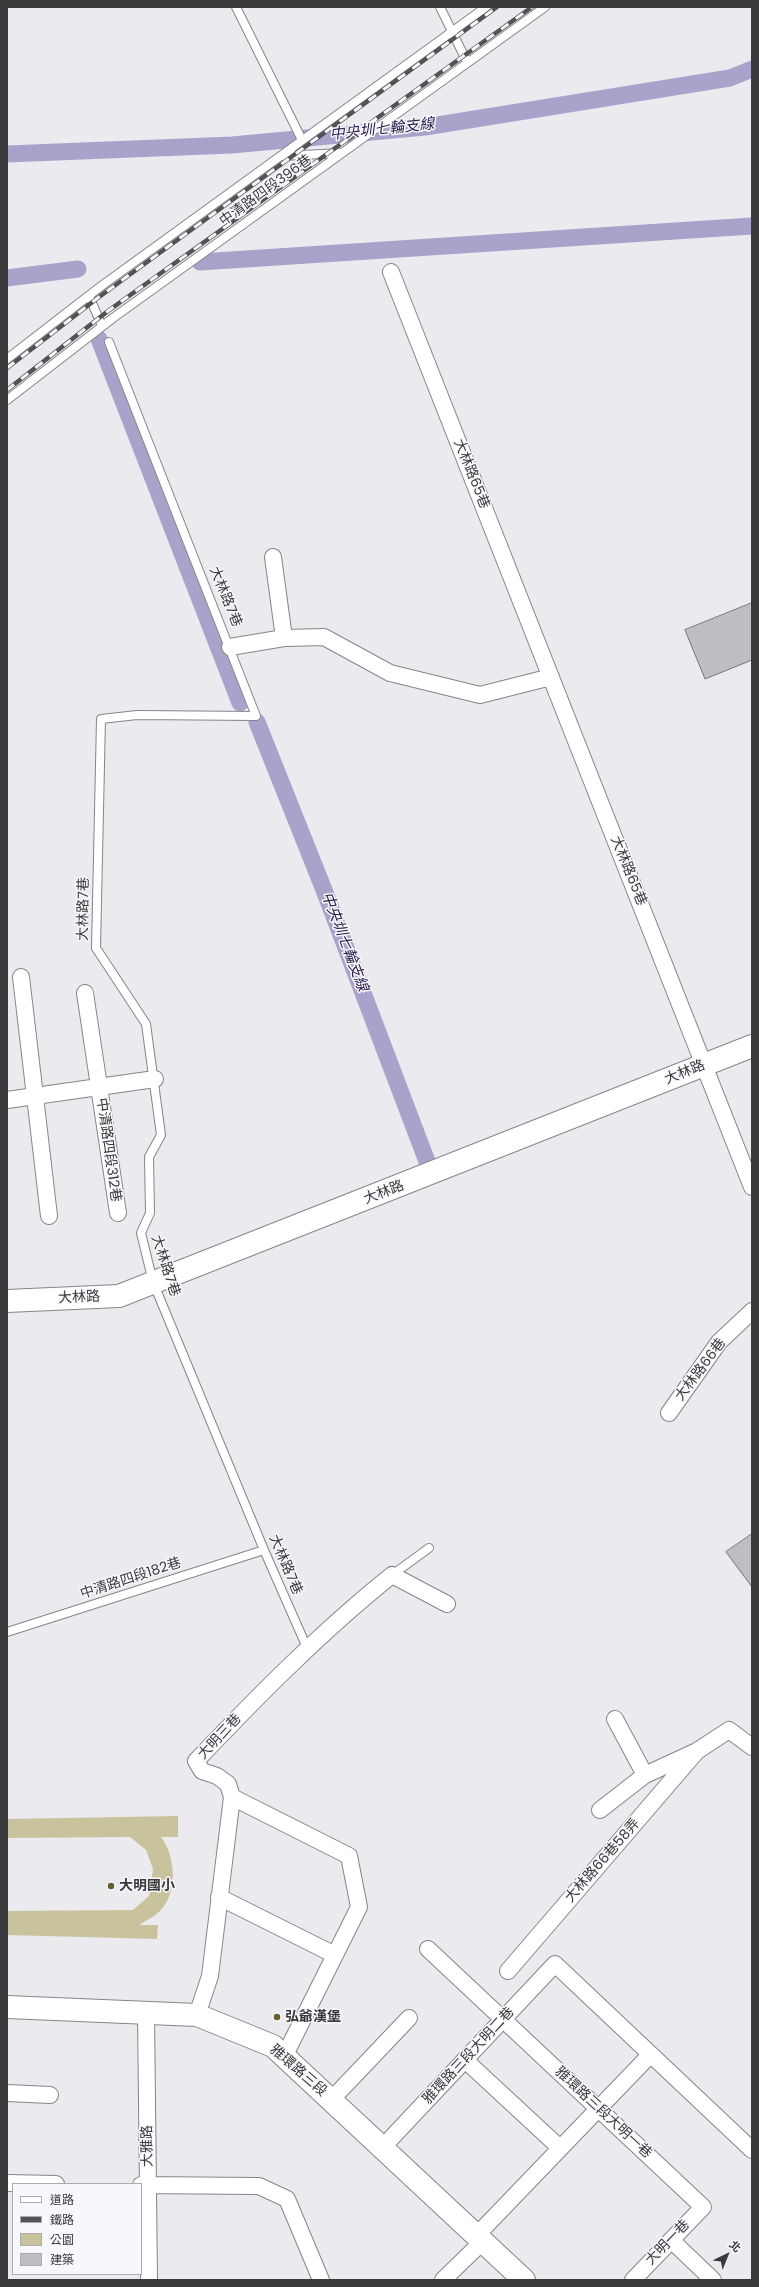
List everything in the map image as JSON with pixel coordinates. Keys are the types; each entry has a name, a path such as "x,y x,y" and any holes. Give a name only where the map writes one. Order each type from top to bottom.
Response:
{"street":[{"name":"大林路65巷","path":"391,272 704,1065"},
{"path":"273,557 284,638"},
{"path":"230,647 284,638 324,637 390,673 480,695 551,677"},
{"path":"21,977 49,1216"},
{"name":"中清路四段312巷","path":"85,993 118,1213"},
{"name":"大林路","path":"7,1301 119,1296 408,1184 752,1046"},
{"path":"704,1065 752,1187"},
{"name":"中清路四段312巷","path":"7,1100 155,1079"},
{"name":"大林路66巷","path":"669,1413 719,1342 752,1310"},
{"path":"392,1575 447,1604"},
{"name":"大明三巷","path":"232,1797 228,1784 217,1776 202,1771 196,1761 247,1708 308,1651 345,1613 392,1575"},
{"path":"615,1719 645,1775"},
{"name":"大林路66巷58弄","path":"600,1810 645,1775 697,1750 729,1730 752,1747"},
{"name":"大林路66巷58弄","path":"508,1971 697,1750"},
{"path":"198,2015 210,1976 232,1797 349,1856 359,1907 284,2057"},
{"path":"219,1897 335,1955"},
{"name":"雅環路三段大明一巷","path":"428,1949 703,2206"},
{"name":"雅環路三段大明二巷","path":"382,2148 555,1964 650,2055"},
{"name":"雅環路三段","path":"7,2006 198,2015 273,2046 524,2280"},
{"name":"大雅路","path":"146,2012 144,2185 149,2280"},
{"path":"331,2100 409,2018"},
{"path":"443,2280 560,2148 650,2055 752,2150"},
{"path":"465,2060 560,2148"},
{"path":"7,2093 50,2095"},
{"path":"144,2185 259,2186 286,2199 321,2280"},
{"name":"大明一巷","path":"633,2280 703,2206"},
{"path":"671,2240 713,2280"}],"lane":[{"path":"236,7 302,140"},
{"path":"440,7 467,62"},
{"name":"中清路四段396巷","path":"7,359 89,296 486,7"},
{"name":"中清路四段396巷","path":"7,400 102,326 545,7"},
{"path":"280,156 341,153"},
{"path":"89,296 102,326"},
{"name":"大林路7巷","path":"110,342 256,716 137,715 101,719 96,948 146,1024 155,1079 161,1135 149,1156 150,1213 140,1233 153,1282 264,1550 308,1651"},
{"name":"大明三巷","path":"392,1575 429,1548"},
{"name":"中清路四段182巷","path":"7,1632 264,1550"}],"green space":[{"path":"178,1816 178,1837 161,1837 169,1852 171,1860 173,1878 169,1896 161,1910 139,1925 158,1925 157,1939 7,1935 7,1911 133,1910 149,1896 153,1869 146,1850 130,1837 7,1838 7,1819"}],"building":[{"path":"752,603 752,660 705,679 685,630"},
{"path":"752,1534 752,1587 726,1552"}],"waterway":[{"name":"中央圳七輪支線","path":"7,154 232,145 425,127 730,78 752,69"},
{"path":"200,262 752,226"},
{"path":"7,278 78,269"},
{"path":"99,339 240,703"},
{"name":"中央圳七輪支線","path":"257,722 324,890 428,1164"}],"railway":[{"path":"7,368 99,297 497,7"},
{"path":"7,390 108,311 532,7"}],"place":[{"name":"大明國小","path":"111,1886"},
{"name":"弘爺漢堡","path":"277,2017"}]}
